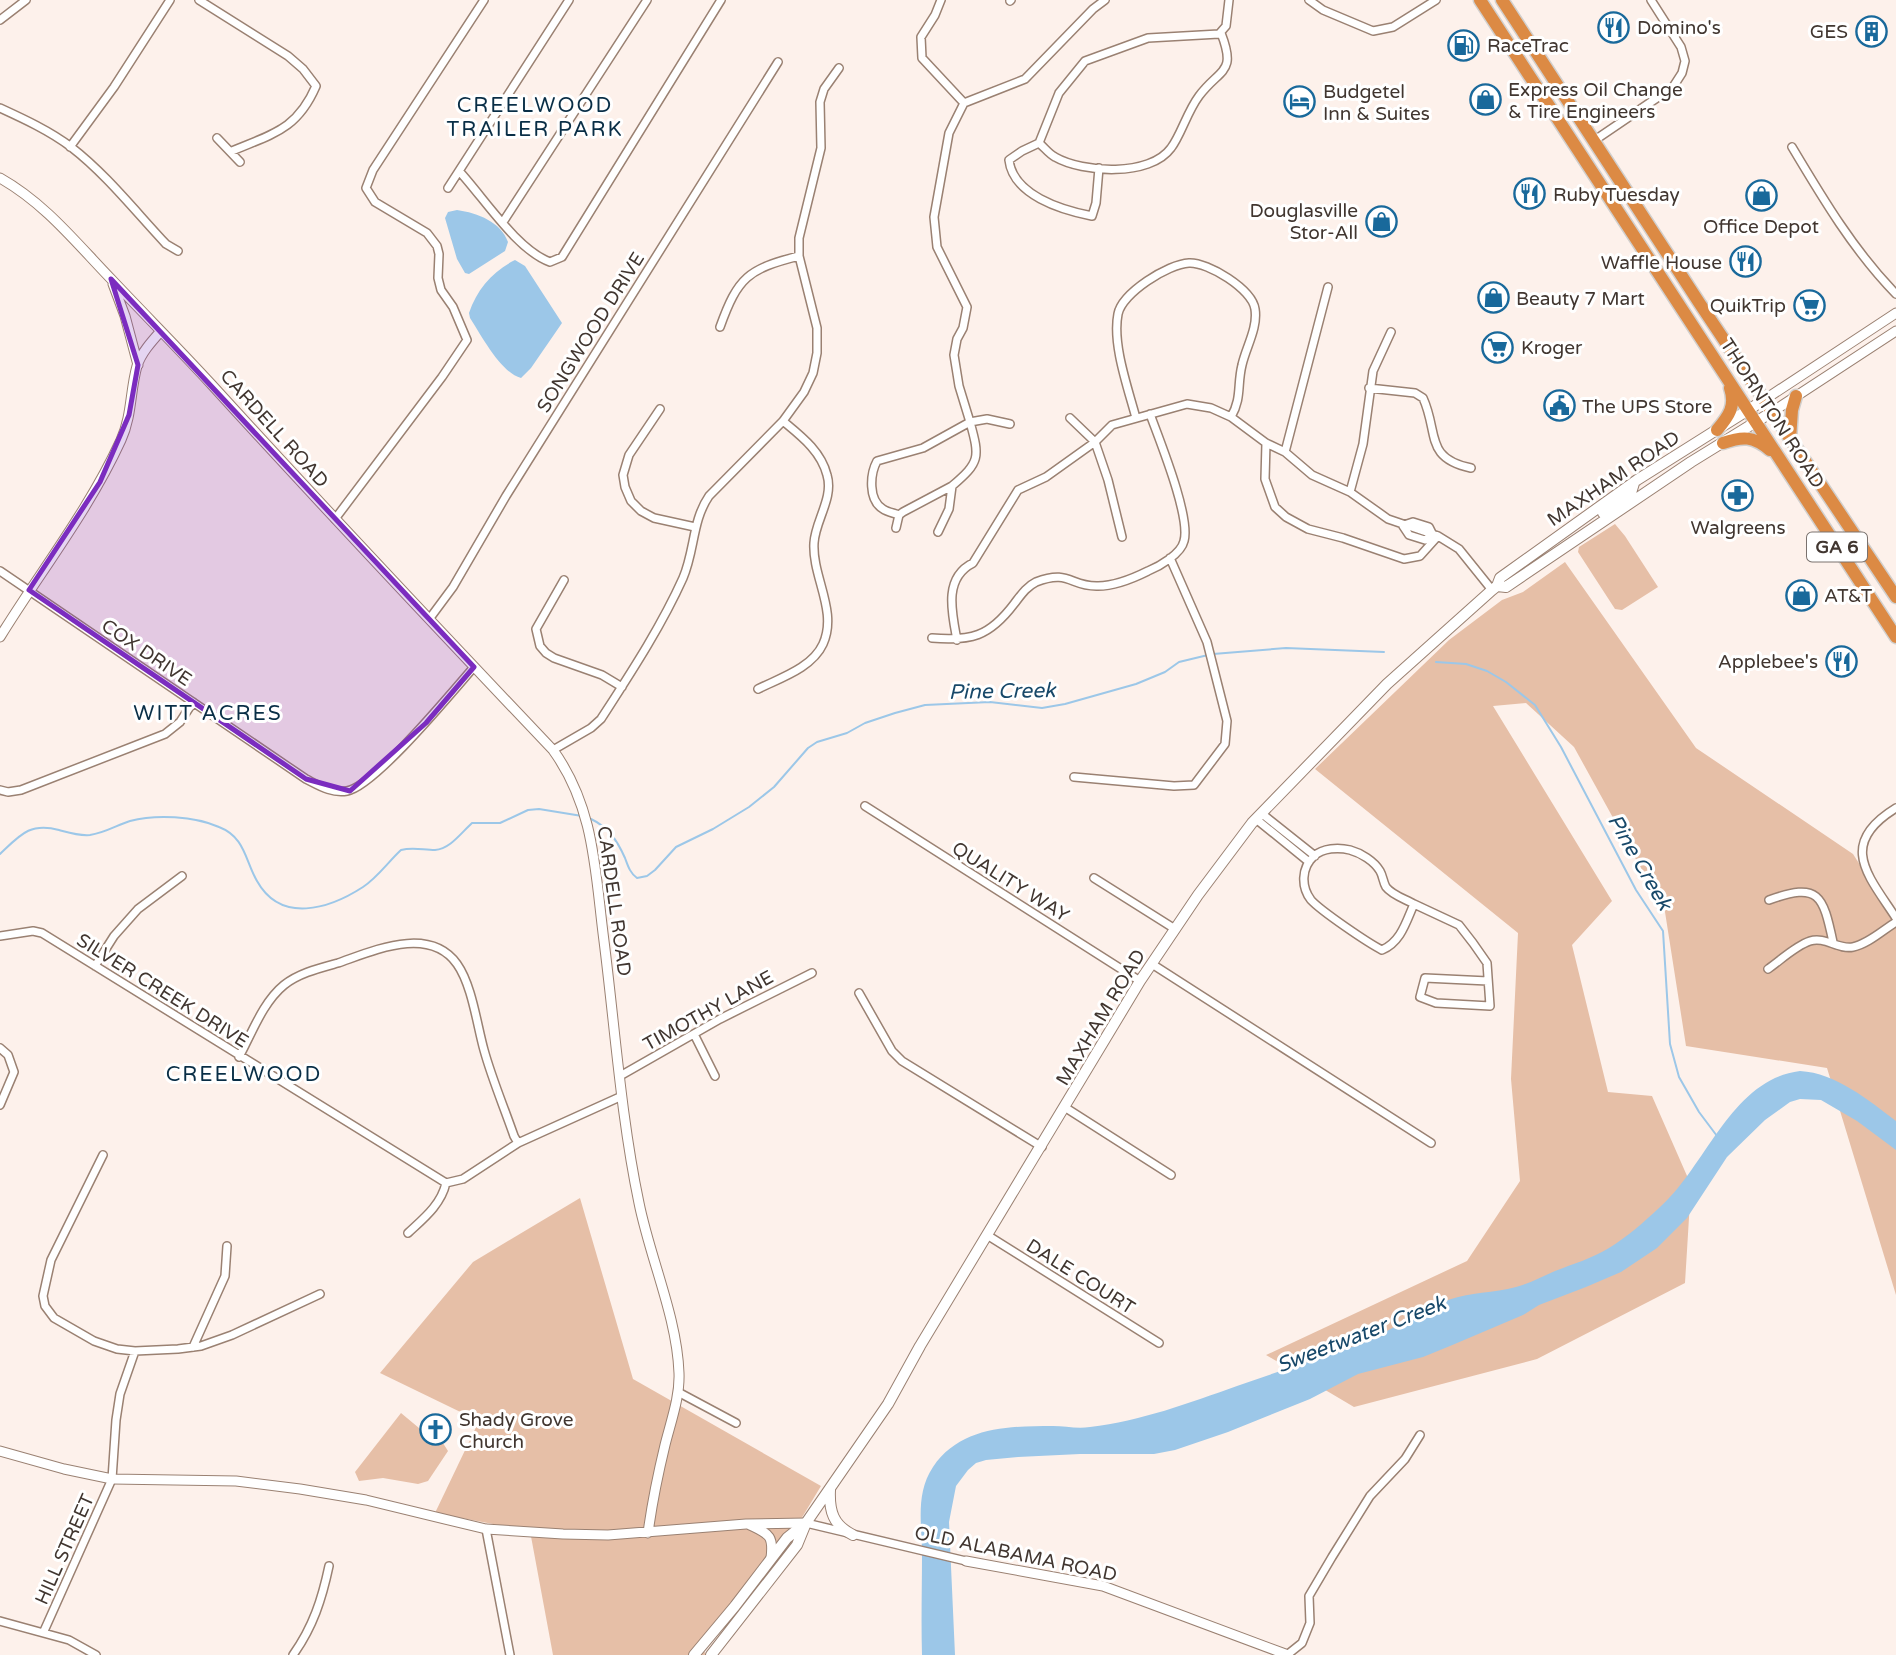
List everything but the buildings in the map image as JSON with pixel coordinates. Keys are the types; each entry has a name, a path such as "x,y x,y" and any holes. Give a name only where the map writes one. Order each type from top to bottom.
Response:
{"highway":[{"name":"THORNTON ROAD","path":"1480,0 1896,637"},
{"name":"THORNTON ROAD","path":"1502,0 1896,597"},
{"path":"1508,0 1515,20"},
{"path":"1717,430 1733,407 1728,381"},
{"path":"1790,440 1796,396"},
{"path":"1723,443 1743,437 1750,438 1761,442 1779,458"}],"main road":[{"name":"MAXHAM ROAD","path":"711,1655 797,1545 806,1523 888,1404 1140,982 1175,929 1258,816 1387,684 1494,588 1500,578 1634,483 1764,400"},
{"name":"MAXHAM ROAD","path":"1494,588 1506,587 1772,412"},
{"path":"1585,534 1592,520 1630,494 1634,483"},
{"path":"830,1488 831,1512 842,1530 853,1535"},
{"name":"MAXHAM ROAD","path":"694,1655 787,1538 806,1523"}],"street":[{"path":"0,20 26,0"},
{"path":"71,147 170,0"},
{"path":"199,0 288,57 303,69 316,86 307,106 281,131 232,151"},
{"path":"335,519 467,340 453,307 438,284 437,246 427,233 375,202 366,188 373,170 484,0"},
{"path":"448,188 569,0"},
{"path":"503,222 647,0"},
{"path":"459,171 536,257 550,262 562,257 721,0"},
{"path":"941,0 921,37 922,58 964,103"},
{"path":"1010,424 987,419 970,422 923,448 877,461 873,470 874,499 882,509 899,515 952,486 973,468 977,447 970,422 959,386 954,355 967,307 937,247 934,218 949,133 964,103 1025,79 1105,0"},
{"path":"1099,168 1096,204 1092,216 1053,204 1027,191 1011,173 1009,160 1022,150 1040,142 1059,93 1085,61 1148,38 1209,36 1221,33 1226,26 1229,0"},
{"path":"1310,0 1323,10 1373,31 1393,27 1436,0"},
{"path":"1595,140 1673,87 1684,69 1681,47 1651,0"},
{"path":"1040,142 1054,157 1111,170 1138,168 1162,158 1172,147 1200,95 1226,68 1228,58 1221,33"},
{"name":"SONGWOOD DRIVE","path":"430,618 453,587 506,496 778,62"},
{"path":"552,750 591,728 601,719 656,629 682,579 701,508 709,496 783,421 804,392 813,373 817,353 817,328 799,256 799,238 821,148 820,102 824,89 839,68"},
{"path":"0,108 71,147 166,244 178,251"},
{"path":"217,138 240,162"},
{"path":"1792,147 1840,223 1878,275 1896,294"},
{"name":"CARDELL ROAD","path":"0,178 15,186 61,225 430,618 552,750 569,773 578,792 589,830 622,1096 639,1203 674,1337 679,1371 678,1392 653,1494 648,1533"},
{"path":"720,327 729,300 748,274 768,264 799,256"},
{"path":"1136,418 1124,374 1118,335 1121,305 1126,298 1152,279 1176,265 1191,262 1219,273 1247,292 1255,310 1252,333 1240,375 1239,398 1231,417"},
{"path":"111,279 125,316 138,366"},
{"path":"1285,452 1328,287"},
{"name":"MAXHAM ROAD","path":"1764,400 1896,313"},
{"path":"0,637 100,482 122,437 138,366 151,342 161,331"},
{"path":"1350,492 1363,444 1373,371 1391,331"},
{"name":"MAXHAM ROAD","path":"1772,412 1896,331"},
{"path":"1369,388 1415,393 1423,398 1436,447 1444,458 1471,468"},
{"path":"957,640 951,607 955,581 961,569 973,563 1018,490 1046,477 1095,442 1112,425 1187,404 1211,408 1231,417 1266,443 1285,452 1312,475 1350,492 1388,519 1403,525 1409,535 1425,540 1436,536"},
{"path":"660,409 629,454 623,475 625,487 631,501 641,511 654,518 695,527"},
{"path":"932,638 976,638 1007,613 1029,586 1052,576 1070,578 1088,586 1100,586 1127,581 1154,569 1177,553 1184,541 1183,513 1150,414"},
{"path":"1070,418 1095,442 1108,480 1122,537"},
{"path":"758,689 811,660 822,645 827,631 828,618 815,566 814,541 826,501 827,475 816,452 783,421"},
{"path":"1266,443 1265,479 1275,507 1286,517 1308,528 1404,559 1420,556 1436,536"},
{"path":"938,532 949,509 952,486"},
{"path":"896,528 899,515"},
{"path":"1403,525 1413,522 1429,527 1436,536 1459,549 1494,588"},
{"path":"1074,777 1174,786 1194,785 1225,744 1227,721 1207,642 1170,558"},
{"name":"COX DRIVE","path":"0,572 306,779 339,792 359,786 384,765 426,723 474,667"},
{"path":"564,580 536,629 540,646 554,659 593,671 622,687"},
{"path":"0,790 21,790 165,734 180,722 193,702"},
{"name":"QUALITY WAY","path":"865,806 1140,982"},
{"path":"1768,969 1812,940 1852,947 1896,920 1865,871 1862,856 1864,839 1883,816 1896,808"},
{"path":"1258,816 1312,859"},
{"path":"1414,904 1400,936 1393,945 1382,950 1312,901 1304,886 1304,873 1312,859 1334,848 1349,849 1363,855 1381,872 1386,886 1414,904 1459,925 1487,963 1490,1006 1436,1003 1420,997 1424,978 1488,981"},
{"path":"95,966 114,936 138,909 182,876"},
{"path":"1094,878 1175,929"},
{"path":"1769,900 1799,892 1809,892 1819,898 1833,942"},
{"name":"SILVER CREEK DRIVE","path":"0,936 37,932 446,1183"},
{"path":"239,1056 280,989 300,975 391,945 417,943 435,948 455,962 463,977 484,1053 514,1136 519,1143"},
{"path":"1152,964 1432,1143"},
{"name":"TIMOTHY LANE","path":"620,1076 812,973"},
{"path":"859,993 892,1051 902,1061 1042,1147"},
{"path":"694,1034 715,1076"},
{"path":"0,1048 8,1055 14,1072 0,1105"},
{"path":"408,1233 436,1205 446,1183 463,1180 519,1143 622,1096"},
{"path":"1066,1108 1171,1175"},
{"path":"103,1156 51,1261 43,1296 45,1306 54,1318 100,1343 135,1351 192,1348 232,1335 320,1294"},
{"name":"DALE COURT","path":"987,1235 1159,1343"},
{"path":"192,1348 225,1276 227,1246"},
{"path":"112,1479 120,1394 135,1351"},
{"path":"678,1392 736,1423"},
{"path":"1287,1655 1302,1643 1310,1623 1309,1596 1332,1557 1370,1496 1405,1459 1420,1435"},
{"path":"0,1451 112,1479 236,1482 300,1489 366,1500 486,1529 563,1534 648,1533 746,1524 806,1523"},
{"name":"HILL STREET","path":"44,1631 112,1479"},
{"name":"OLD ALABAMA ROAD","path":"806,1523 966,1561 1103,1586 1287,1655"},
{"path":"746,1524 768,1534 773,1543 771,1558"},
{"path":"486,1529 510,1655"},
{"path":"293,1655 308,1633 323,1598 329,1566"},
{"path":"0,1621 44,1631 69,1640 96,1655"}],"highlighted area":[{"path":"111,279 474,667 426,723 350,791 306,779 29,590 100,482 129,415 138,365"}],"shaded area":[{"path":"1615,524 1658,587 1622,610 1615,609 1578,552 1579,547"},
{"path":"1565,562 1696,748 1853,854 1896,921 1896,1295 1827,1068 1686,1046 1665,912 1574,747 1526,703 1493,706 1612,901 1572,945 1608,1092 1652,1096 1691,1185 1685,1283 1537,1359 1354,1407 1266,1355 1467,1261 1520,1181 1511,1079 1518,933 1315,769 1449,640 1502,600 1523,592"},
{"path":"580,1198 633,1379 821,1486 795,1529 700,1643 706,1655 553,1655 530,1531 435,1513 479,1421 380,1373 473,1262"},
{"path":"401,1413 437,1443 441,1440 448,1451 428,1481 418,1484 383,1478 359,1481 355,1472"}],"water":[{"path":"457,210 488,220 500,229 508,242 505,251 469,274 465,273 457,259 445,218 448,212"},
{"path":"515,260 525,266 562,323 521,378 499,361 469,313 476,296 487,282"},
{"path":"1800,1071 1839,1082 1896,1121 1896,1150 1857,1121 1821,1100 1800,1099 1790,1102 1765,1120 1727,1157 1687,1218 1657,1248 1621,1272 1423,1357 1358,1374 1310,1399 1175,1450 1154,1454 1018,1457 976,1463 956,1486 949,1522 955,1655 922,1655 922,1498 927,1477 933,1467 957,1444 971,1436 1002,1428 1085,1428 1165,1411 1363,1343 1448,1300 1516,1287 1590,1258 1622,1239 1676,1191 1721,1127 1755,1090 1776,1078"}],"waterway":[{"name":"Pine Creek","path":"1213,654 1286,648 1384,652"},
{"name":"Pine Creek","path":"591,819 602,826 619,845 629,869 635,876 647,876 676,847 749,807 774,787 808,748 865,723 925,705 990,702 1042,708 1065,704 1136,684 1165,672 1179,662 1208,655"},
{"name":"Pine Creek","path":"1436,662 1466,664 1487,671 1506,682 1535,705 1561,747 1636,890 1663,931 1670,1044 1679,1077 1699,1112 1717,1136"},
{"name":"Pine Creek","path":"0,854 20,836 33,829 49,828 86,835 151,817 198,820 228,831 234,837 267,895 292,908 306,908 321,906 350,895 378,874 401,850 435,850 446,847 472,823 500,823 528,810 539,809 582,816"}],"place":[{"name":"Domino's","path":"1614,27"},
{"name":"GES","path":"1871,31"},
{"name":"RaceTrac","path":"1464,45"},
{"name":"Express Oil Change & Tire Engineers","path":"1485,100"},
{"name":"Budgetel Inn & Suites","path":"1300,102"},
{"name":"Ruby Tuesday","path":"1530,194"},
{"name":"Office Depot","path":"1761,195"},
{"name":"Douglasville Stor-All","path":"1381,221"},
{"name":"Waffle House","path":"1745,262"},
{"name":"Beauty 7 Mart","path":"1493,298"},
{"name":"QuikTrip","path":"1809,305"},
{"name":"Kroger","path":"1498,347"},
{"name":"The UPS Store","path":"1559,406"},
{"name":"Walgreens","path":"1738,496"},
{"name":"AT&T","path":"1801,595"},
{"name":"Applebee's","path":"1841,661"},
{"name":"Shady Grove Church","path":"436,1430"}],"district":[{"name":"CREELWOOD TRAILER PARK","path":"535,117"},
{"name":"WITT ACRES","path":"208,713"},
{"name":"CREELWOOD","path":"244,1074"}],"water label":[{"name":"Sweetwater Creek","path":"1361,1334"}]}
